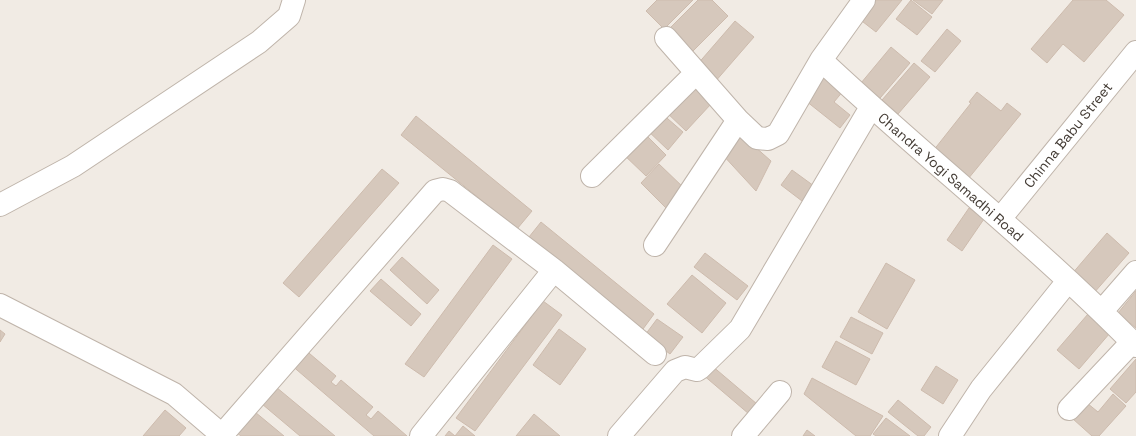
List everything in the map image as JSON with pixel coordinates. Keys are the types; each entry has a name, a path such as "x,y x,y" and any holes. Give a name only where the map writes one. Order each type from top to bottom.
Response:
{"street":[{"path":"0,206 73,166 259,42 289,16 294,0"},
{"path":"666,38 738,120 757,138 768,139 778,134 821,60 864,0"},
{"name":"Chinna Babu Street","path":"1000,219 1136,52"},
{"name":"Chandra Yogi Samadhi Road","path":"821,60 871,107 1068,280 1102,311 1134,344"},
{"path":"592,176 696,72"},
{"path":"619,436 675,371 685,367 697,370 740,329 871,107"},
{"path":"655,245 738,120"},
{"path":"0,305 174,394 223,436 435,191 443,189 450,191 554,270 655,354"},
{"path":"421,436 554,270"},
{"path":"1102,311 1136,272"},
{"path":"950,436 980,389 1068,280"},
{"path":"1070,409 1134,344"},
{"path":"742,436 780,392"}],"building":[{"path":"657,0 693,0 664,29 646,11"},
{"path":"698,0 712,0 728,16 690,54 667,31"},
{"path":"872,0 902,0 876,32 858,18"},
{"path":"911,0 932,17 917,35 896,19"},
{"path":"913,0 943,0 932,14"},
{"path":"1073,0 1106,0 1124,15 1084,62 1063,44 1047,63 1031,49"},
{"path":"735,21 754,37 714,83 696,66"},
{"path":"947,29 961,41 935,72 921,61"},
{"path":"891,47 910,63 875,104 856,89"},
{"path":"914,63 930,77 898,114 882,100"},
{"path":"821,72 844,90 834,102 850,115 840,128 801,97"},
{"path":"690,84 711,104 686,131 664,110"},
{"path":"977,92 1001,111 1007,103 1021,114 968,179 933,151 971,103 969,102"},
{"path":"660,112 683,132 668,150 645,128"},
{"path":"416,116 532,211 517,229 401,135"},
{"path":"736,130 771,161 756,191 721,153"},
{"path":"642,131 666,155 646,176 621,152"},
{"path":"659,164 685,189 666,208 641,183"},
{"path":"382,169 399,183 299,297 283,283"},
{"path":"792,170 814,186 802,201 781,185"},
{"path":"969,208 984,219 962,251 947,240"},
{"path":"541,222 654,314 643,329 529,237"},
{"path":"1107,233 1129,253 1093,294 1071,275"},
{"path":"493,245 512,259 424,377 405,364"},
{"path":"705,253 748,286 737,300 694,267"},
{"path":"402,257 439,290 427,304 390,270"},
{"path":"886,263 915,280 887,329 858,312"},
{"path":"692,275 726,303 702,333 667,304"},
{"path":"381,279 421,314 411,326 370,291"},
{"path":"1136,291 1136,328 1118,313"},
{"path":"543,301 562,315 475,431 456,418"},
{"path":"1088,314 1110,333 1079,369 1057,350"},
{"path":"851,317 883,333 872,354 840,337"},
{"path":"657,319 683,337 670,354 645,335"},
{"path":"559,329 586,349 560,385 533,365"},
{"path":"0,330 5,334 0,342"},
{"path":"836,341 870,359 856,385 822,367"},
{"path":"303,348 336,376 331,382 336,386 341,380 373,407 366,415 371,419 378,411 407,436 374,436 290,364"},
{"path":"1136,359 1136,392 1126,403 1110,389"},
{"path":"711,365 757,404 749,414 702,374"},
{"path":"936,366 958,380 943,404 921,390"},
{"path":"812,378 883,416 870,436 856,436 804,394"},
{"path":"276,387 335,436 300,436 262,404"},
{"path":"1113,394 1126,406 1099,436 1092,436 1073,419 1087,403 1098,412"},
{"path":"898,400 931,427 924,436 918,436 888,412"},
{"path":"165,410 186,428 179,436 143,436"},
{"path":"255,412 284,436 241,436 237,433"},
{"path":"534,414 560,436 516,436"},
{"path":"886,418 910,436 876,436 873,434"},
{"path":"463,426 475,436 455,436"},
{"path":"807,430 815,436 803,436"},
{"path":"449,431 455,436 445,436"}]}
